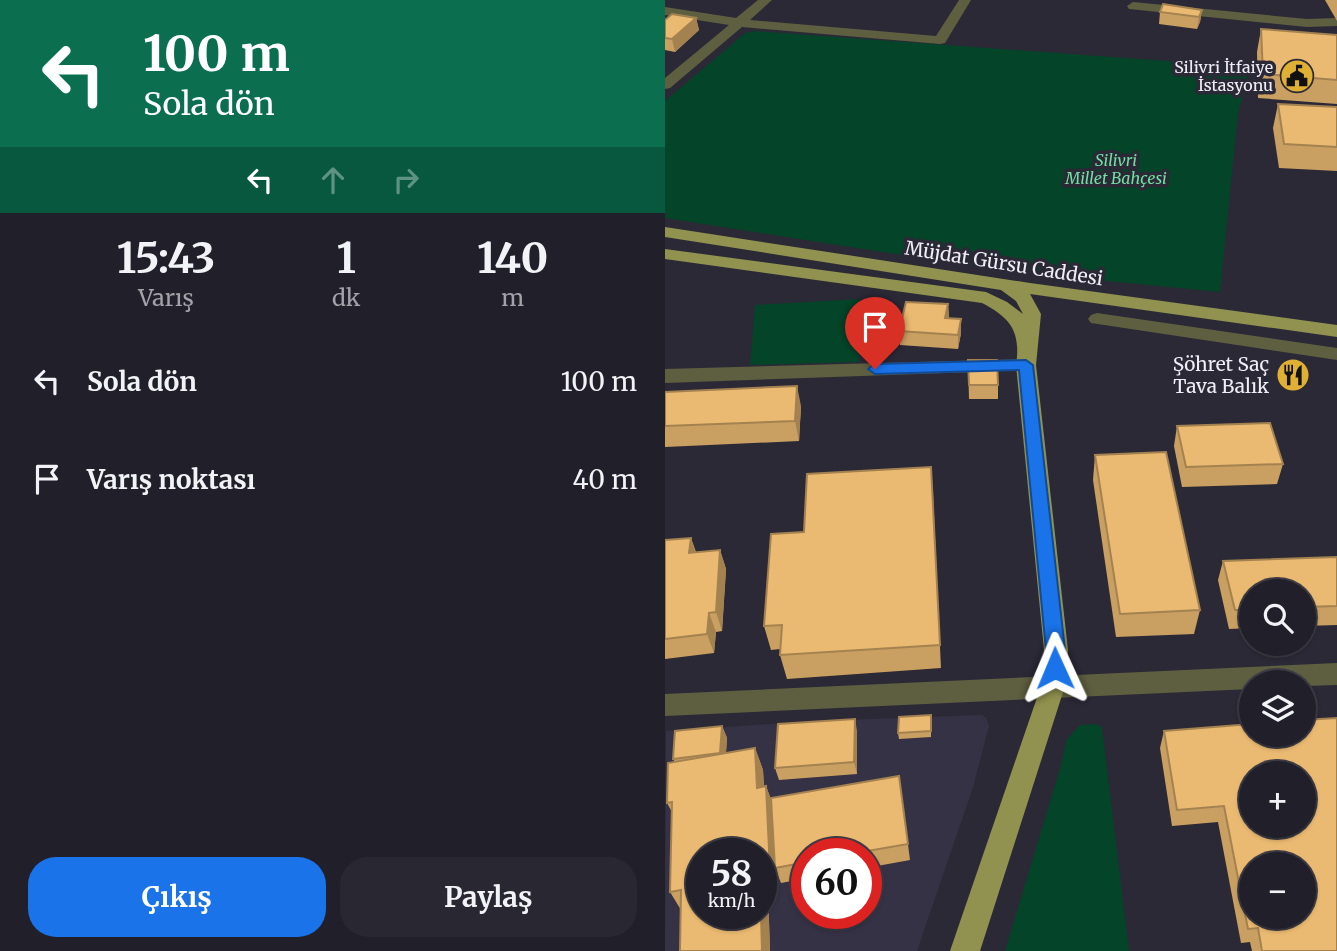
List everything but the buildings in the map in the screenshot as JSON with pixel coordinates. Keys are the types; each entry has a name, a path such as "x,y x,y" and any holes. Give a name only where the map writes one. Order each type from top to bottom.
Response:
{"main road":[{"name":"Müjdat Gürsu Caddesi","path":"665,232 1006,285 1337,331"},
{"name":"Müjdat Gürsu Caddesi","path":"665,254 986,298 1011,311 1025,335 1027,357"},
{"path":"965,951 1053,686 1056,650 1027,357 1033,314 1023,299 1006,285"}],"street":[{"path":"665,85 766,0"},
{"path":"665,11 740,23 940,40 965,0"},
{"path":"1133,6 1307,23 1337,23"},
{"path":"1097,319 1337,354"},
{"path":"665,376 1027,357"},
{"path":"665,395 803,388"},
{"path":"665,705 1337,674"}],"shaded area":[{"path":"982,715 986,718 989,726 973,787 917,951 665,951 666,731 818,721"}],"green space":[{"name":"Silivri Millet Bahçesi","path":"755,31 1250,67 1238,113 1220,292 1004,271 665,218 665,101 745,33"},
{"path":"860,299 859,362 750,365 755,305"},
{"path":"1096,724 1102,727 1129,951 1005,951 1067,739 1080,725"}],"place":[{"name":"Silivri İtfaiye İstasyonu","path":"1297,76"},
{"name":"Şöhret Saç Tava Balık","path":"1293,375"}],"route":[{"path":"875,369 1026,365 1056,650 1055,668"}]}
